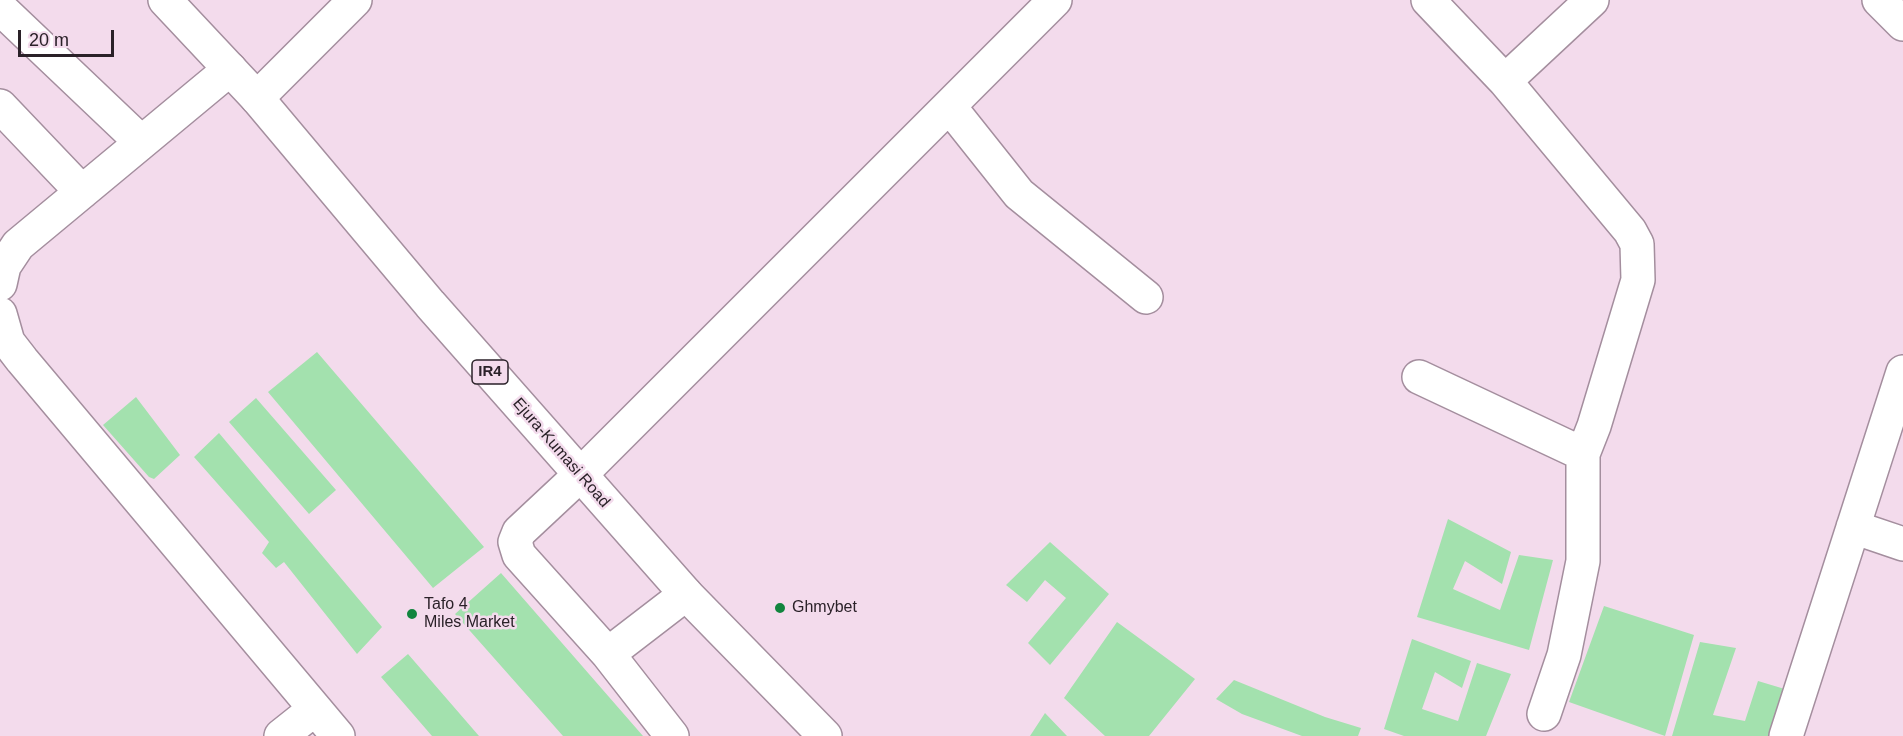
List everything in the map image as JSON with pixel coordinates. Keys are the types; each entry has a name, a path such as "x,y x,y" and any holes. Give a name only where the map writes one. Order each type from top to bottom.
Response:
{"street":[{"name":"Ejura-Kumasi Road","path":"165,0 257,98 430,304 686,594 825,736"},
{"path":"257,98 355,0"},
{"path":"672,736 608,654 519,555 515,542 519,532 580,475 1055,0"},
{"path":"1428,0 1505,81 1630,231 1637,244 1638,280 1594,426 1583,454 1583,561 1564,655 1544,714"},
{"path":"1505,81 1592,0"},
{"path":"1879,0 1903,24"},
{"path":"0,8 141,142"},
{"path":"0,284 4,266 18,245 230,69"},
{"path":"0,106 82,192"},
{"path":"950,106 1018,194 1146,297"},
{"path":"0,314 8,342 22,360 338,736"},
{"path":"1786,736 1903,372"},
{"path":"1419,377 1583,454"},
{"path":"1853,527 1903,544"},
{"path":"608,654 686,594"},
{"path":"281,736 315,709"}],"building":[{"path":"317,352 484,547 433,588 268,392"},
{"path":"136,397 180,455 154,479 149,477 103,425"},
{"path":"256,398 336,490 309,514 229,422"},
{"path":"219,433 382,627 357,654 284,562 276,568 262,553 269,542 194,457"},
{"path":"1448,519 1511,552 1502,584 1465,561 1453,589 1500,610 1519,555 1553,560 1529,650 1417,617"},
{"path":"1050,542 1109,594 1050,665 1028,643 1066,598 1045,580 1027,602 1006,585"},
{"path":"501,573 643,736 563,736 455,614"},
{"path":"1604,606 1694,635 1665,736 1569,702"},
{"path":"1117,622 1195,679 1149,736 1105,736 1064,698"},
{"path":"1412,639 1471,661 1462,688 1435,672 1422,709 1458,721 1477,663 1511,674 1486,736 1404,736 1384,729"},
{"path":"1700,642 1736,648 1713,715 1745,721 1758,681 1788,690 1775,736 1672,736"},
{"path":"408,654 479,736 432,736 381,677"},
{"path":"1234,680 1325,717 1361,728 1358,736 1302,736 1242,714 1216,699"},
{"path":"1045,713 1067,736 1030,736"}],"place":[{"name":"Ghmybet","path":"780,608"},
{"name":"Tafo 4 Miles Market","path":"412,614"}]}
